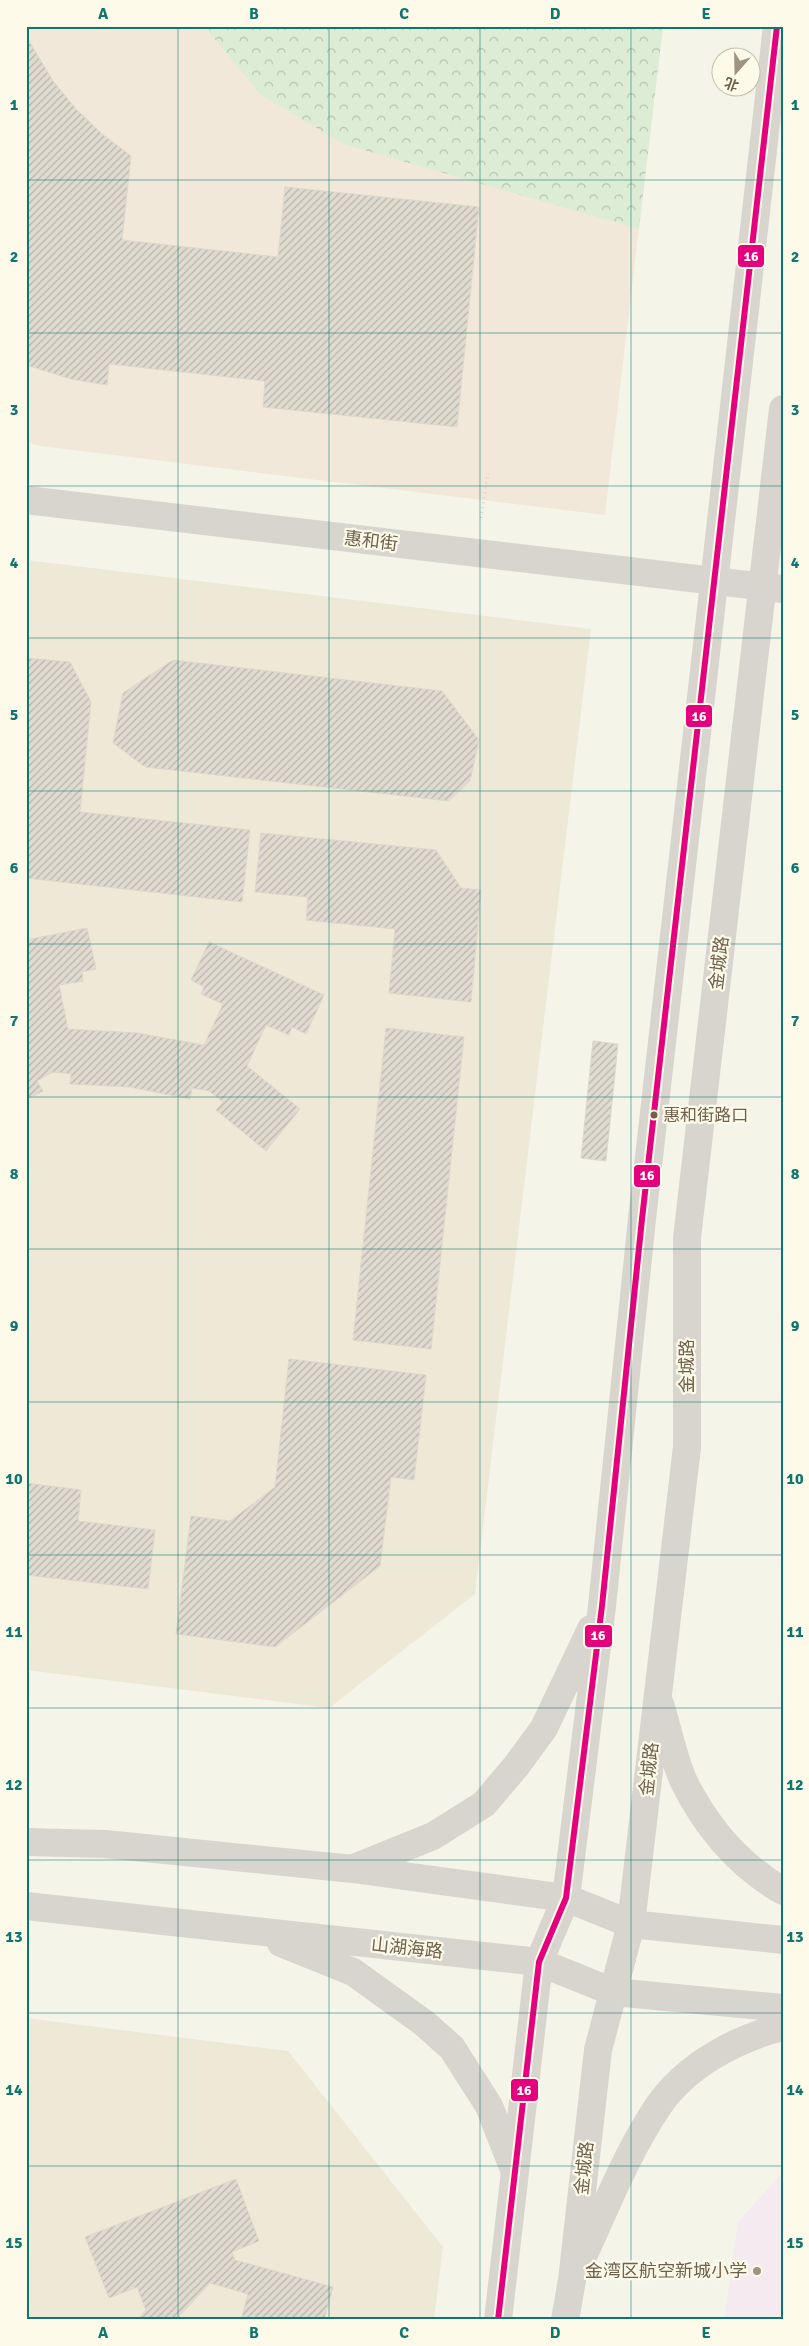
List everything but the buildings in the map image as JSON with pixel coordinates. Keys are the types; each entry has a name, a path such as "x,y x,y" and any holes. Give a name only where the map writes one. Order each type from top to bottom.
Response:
{"street":[{"path":"498,2320 539,1962 566,1898 602,1606 642,1219 777,26"},
{"name":"金城路","path":"565,2320 572,2280 598,2050 631,1924 687,1447 688,1238 773,588 783,409"},
{"name":"惠和街","path":"26,500 773,588"},
{"path":"353,1869 433,1836 484,1804 517,1766 544,1728 602,1606"},
{"path":"657,1694 684,1780 715,1835 759,1877 783,1891"},
{"path":"26,1842 104,1844 353,1869 566,1898 631,1924 783,1940"},
{"name":"山湖海路","path":"26,1906 539,1962 614,1992 783,2008"},
{"path":"252,1931 353,1972 424,2023 452,2048 489,2106 514,2169"},
{"path":"572,2280 635,2146 660,2103 691,2071 727,2048 783,2027"}],"path":[{"path":"476,553 488,473"}],"shaded area":[{"path":"26,26 663,26 605,515 40,446 26,442"},
{"path":"26,560 591,629 475,1594 329,1708 26,1670"},
{"path":"26,2018 288,2051 443,2247 434,2320 26,2320"},
{"name":"金湾区航空新城小学","path":"783,2172 783,2320 724,2320 738,2222"}],"green space":[{"path":"204,26 663,26 639,229 343,144 260,94"}],"transit line":[{"name":"16","path":"498,2320 539,1962 566,1898 602,1606 642,1219 777,26"}],"place":[{"name":"惠和街路口","path":"654,1115"},
{"name":"金湾区航空新城小学","path":"757,2271"}]}
